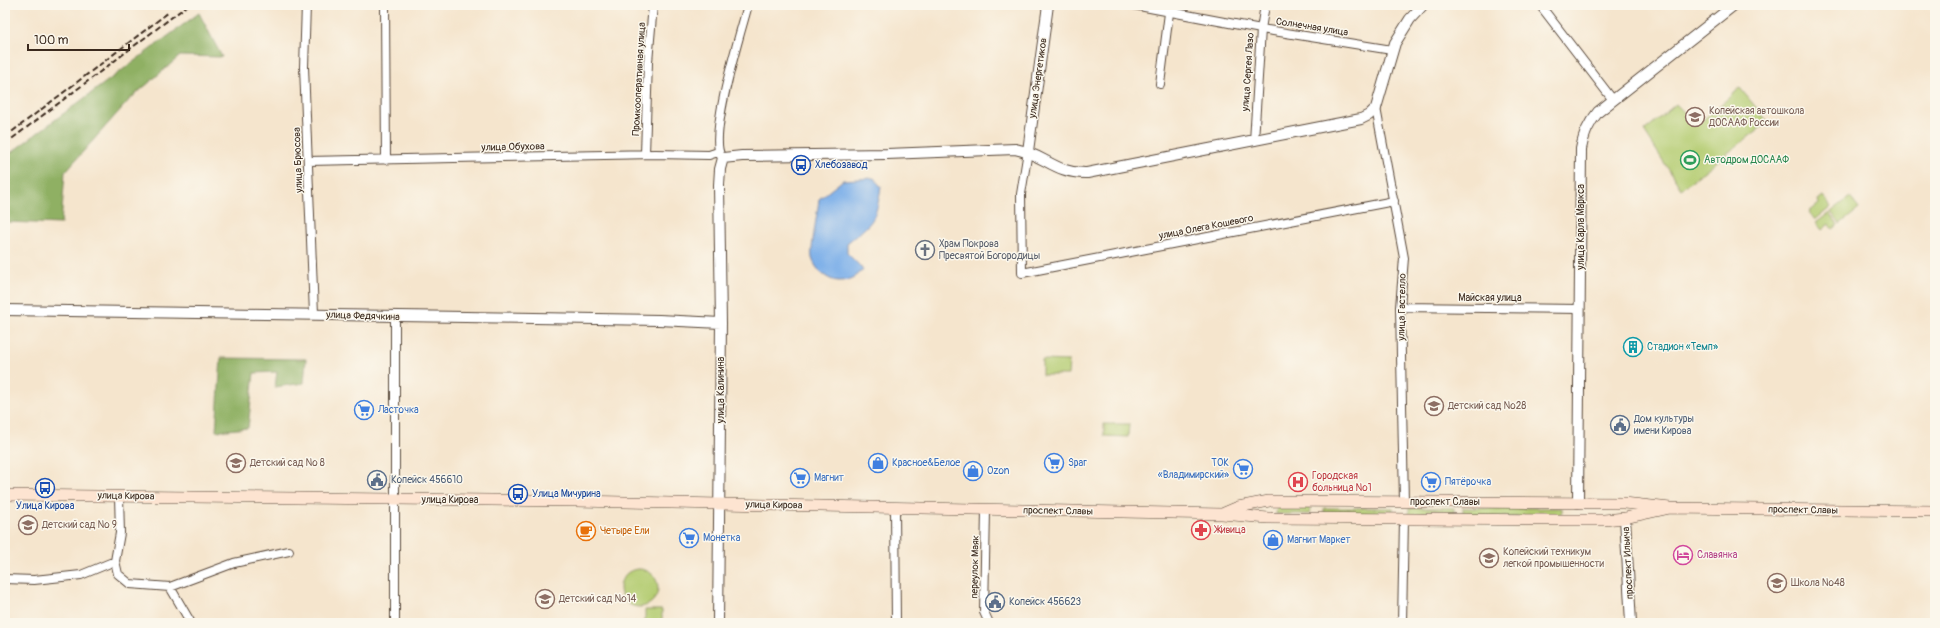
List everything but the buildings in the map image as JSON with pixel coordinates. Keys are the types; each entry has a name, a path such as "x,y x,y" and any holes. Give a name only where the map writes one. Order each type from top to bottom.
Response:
{"main road":[{"name":"улица Кирова","path":"5,495 720,504 895,508"},
{"name":"проспект Славы","path":"1222,514 1238,507 1269,501 1624,503 1670,508 1935,511"},
{"name":"улица Гастелло","path":"1404,502 1404,519"},
{"path":"1460,502 1460,519"},
{"name":"улица Карла Маркса","path":"1578,503 1579,520"},
{"name":"проспект Ильича","path":"1624,503 1625,518"},
{"name":"проспект Славы","path":"895,508 1222,514 1268,518 1579,520 1625,518 1670,508"}],"street":[{"name":"улица Брюсова","path":"306,5 304,67 314,314"},
{"path":"385,5 386,160"},
{"name":"Промкооперативная улица","path":"645,154 648,62 653,5"},
{"path":"748,5 728,75 719,126 721,155 887,154 1004,148 1028,151 1062,170 1082,173 1360,119 1369,115 1376,108"},
{"name":"улица Энергетиков","path":"1028,151 1048,5"},
{"name":"Солнечная улица","path":"1134,5 1169,8 1261,29 1392,50"},
{"name":"улица Сергея Лазо","path":"1254,140 1261,29 1265,5"},
{"name":"улица Гастелло","path":"1404,502 1400,307 1404,258 1376,108 1392,50 1401,32 1423,5"},
{"path":"1540,5 1613,100"},
{"name":"улица Карла Маркса","path":"1578,503 1581,149 1583,136 1589,123 1598,112 1734,5"},
{"path":"1160,84 1169,8"},
{"name":"улица Олега Кошевого","path":"1028,151 1021,194 1022,273 1394,201"},
{"name":"улица Обухова","path":"308,161 645,154 721,155"},
{"name":"улица Калинина","path":"718,623 721,323 719,185 721,155"},
{"name":"Майская улица","path":"1400,307 1580,309"},
{"name":"улица Федячкина","path":"5,310 659,320 721,323"},
{"path":"395,317 395,623"},
{"path":"120,496 120,533 115,562 118,574 130,584 170,587 234,564 290,551"},
{"path":"895,508 896,623"},
{"name":"переулок Маяк","path":"986,510 984,612 989,623"},
{"name":"проспект Ильича","path":"1625,518 1631,623"},
{"name":"улица Гастелло","path":"1402,623 1404,519"},
{"path":"5,579 34,580 81,575 115,562"},
{"path":"170,587 191,623"}],"green space":[{"path":"199,13 222,57 180,56 130,99 65,172 61,224 5,222 5,157"},
{"name":"Автодром ДОСААФ","path":"1740,88 1768,122 1681,189 1644,131 1676,104 1697,125"},
{"path":"1823,196 1831,207 1815,220 1809,212 1819,204 1818,200"},
{"path":"1850,197 1859,209 1840,224 1831,212"},
{"path":"1829,213 1838,225 1833,229 1829,224 1822,230 1816,223"},
{"path":"221,358 306,359 304,383 275,387 277,372 254,373 248,428 216,431"},
{"path":"1042,360 1069,361 1068,375 1042,375"},
{"path":"1104,424 1129,424 1128,437 1104,436"},
{"path":"1277,507 1310,507 1310,514 1276,514"},
{"path":"1324,508 1393,508 1393,515 1324,515"},
{"path":"1409,508 1454,508 1454,516 1409,516"},
{"path":"1463,508 1562,508 1562,517 1463,517"},
{"path":"635,569 643,569 653,574 657,581 657,595 653,602 643,607 635,607 625,602 623,599 620,592 620,584 625,574 628,572"},
{"path":"645,610 662,610 662,623 645,623"}],"water":[{"path":"874,178 881,187 875,215 863,230 847,243 847,253 863,269 859,274 850,279 839,281 830,279 822,274 812,258 813,239 819,199 843,180"}],"railway":[{"path":"5,144 188,5"},
{"path":"5,137 169,12"}],"place":[{"name":"Копейская автошкола ДОСААФ России","path":"1695,117"},
{"name":"Автодром ДОСААФ","path":"1690,160"},
{"name":"Хлебозавод","path":"801,165"},
{"name":"Храм Покрова Пресвятой Богородицы","path":"925,250"},
{"name":"Стадион «Темп»","path":"1633,347"},
{"name":"Детский сад №28","path":"1434,406"},
{"name":"Ласточка","path":"364,410"},
{"name":"Дом культуры имени Кирова","path":"1620,425"},
{"name":"Детский сад № 8","path":"236,463"},
{"name":"Красное&Белое","path":"878,463"},
{"name":"Spar","path":"1054,463"},
{"name":"ТОК «Владимирский»","path":"1243,469"},
{"name":"Ozon","path":"973,471"},
{"name":"Магнит","path":"800,478"},
{"name":"Копейск 456610","path":"377,480"},
{"name":"Городская больница №1","path":"1298,482"},
{"name":"Пятёрочка","path":"1431,482"},
{"name":"Улица Кирова","path":"45,488"},
{"name":"Улица Мичурина","path":"518,494"},
{"name":"Детский сад № 9","path":"28,525"},
{"name":"Живица","path":"1201,530"},
{"name":"Четыре Ели","path":"586,531"},
{"name":"Монетка","path":"689,538"},
{"name":"Магнит Маркет","path":"1273,540"},
{"name":"Славянка","path":"1683,555"},
{"name":"Копейский техникум легкой промышенности","path":"1489,558"},
{"name":"Школа №48","path":"1777,583"},
{"name":"Детский сад №14","path":"545,599"},
{"name":"Копейск 456623","path":"995,602"}]}
